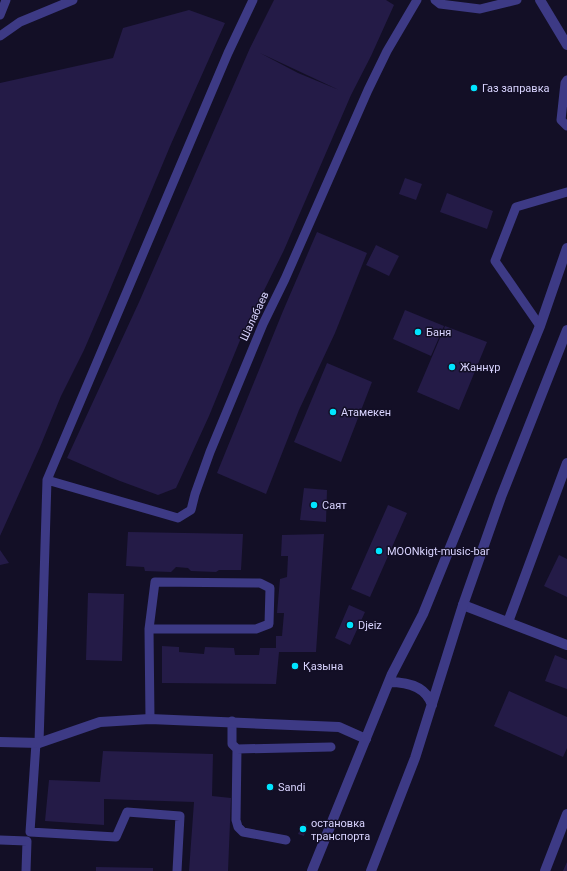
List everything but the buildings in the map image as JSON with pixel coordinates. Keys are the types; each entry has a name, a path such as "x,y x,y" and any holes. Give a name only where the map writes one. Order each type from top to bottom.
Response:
{"street":[{"path":"540,0 567,45"},
{"path":"312,871 389,682 423,614 540,326 567,248"},
{"path":"370,871 415,758 463,605 501,497 567,330"},
{"path":"508,622 567,463"},
{"path":"463,605 567,645"},
{"path":"389,682 401,682 416,686 427,695 432,705"},
{"path":"0,742 38,743 100,722 150,718 339,727 366,739"},
{"path":"545,871 567,814"}],"lane":[{"path":"0,15 6,0"},
{"path":"0,36 20,22 73,0"},
{"path":"26,871 38,743 47,480 228,53 253,0"},
{"name":"Шалабаев","path":"47,480 178,518 191,510 210,452 263,324 285,279 368,90 387,51 416,0"},
{"path":"435,0 440,4 480,9 517,0"},
{"path":"567,80 565,83 561,120 567,126"},
{"path":"540,326 495,261 516,207 567,192"},
{"path":"149,629 256,629 269,624 270,588 260,583 155,582 149,629 150,718"},
{"path":"232,721 232,744 236,749 236,820 238,827 243,832 286,840"},
{"path":"236,749 331,747"},
{"path":"0,840 28,837 116,837 128,812 180,816 177,871"}],"place":[{"name":"Газ заправка","path":"474,88"},
{"name":"Баня","path":"418,332"},
{"name":"Жаннұр","path":"452,367"},
{"name":"Атамекен","path":"333,412"},
{"name":"Саят","path":"314,505"},
{"name":"MOONkigt-music-bar","path":"379,551"},
{"name":"Djeiz","path":"350,625"},
{"name":"Қазына","path":"295,666"},
{"name":"Sandi","path":"270,787"},
{"name":"остановка транспорта","path":"303,829"}]}
